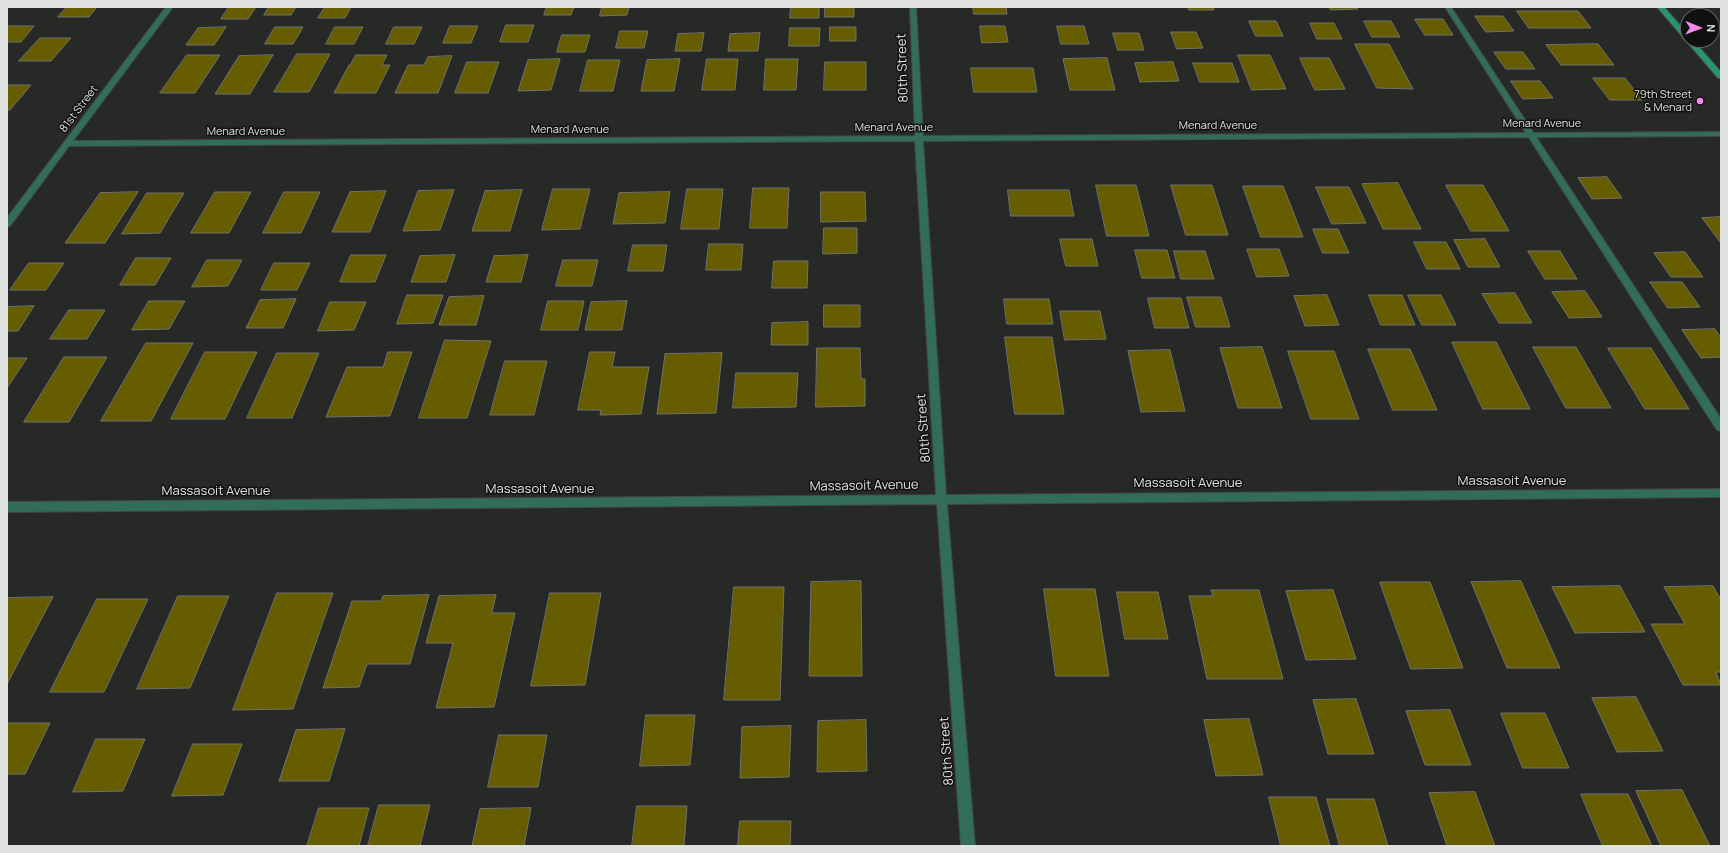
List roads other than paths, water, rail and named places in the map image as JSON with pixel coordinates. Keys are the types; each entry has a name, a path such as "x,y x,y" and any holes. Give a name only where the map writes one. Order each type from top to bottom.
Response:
{"main road":[{"path":"1660,7 1680,29"},
{"path":"1697,48 1721,76"}],"street":[{"name":"81st Street","path":"7,224 170,7"},
{"name":"80th Street","path":"913,7 918,139 941,499 968,846"},
{"path":"1448,7 1721,427"},
{"name":"Menard Avenue","path":"67,144 1721,134"},
{"name":"Massasoit Avenue","path":"7,507 1721,493"}],"place":[{"name":"79th Street & Menard","path":"1700,101"}]}
